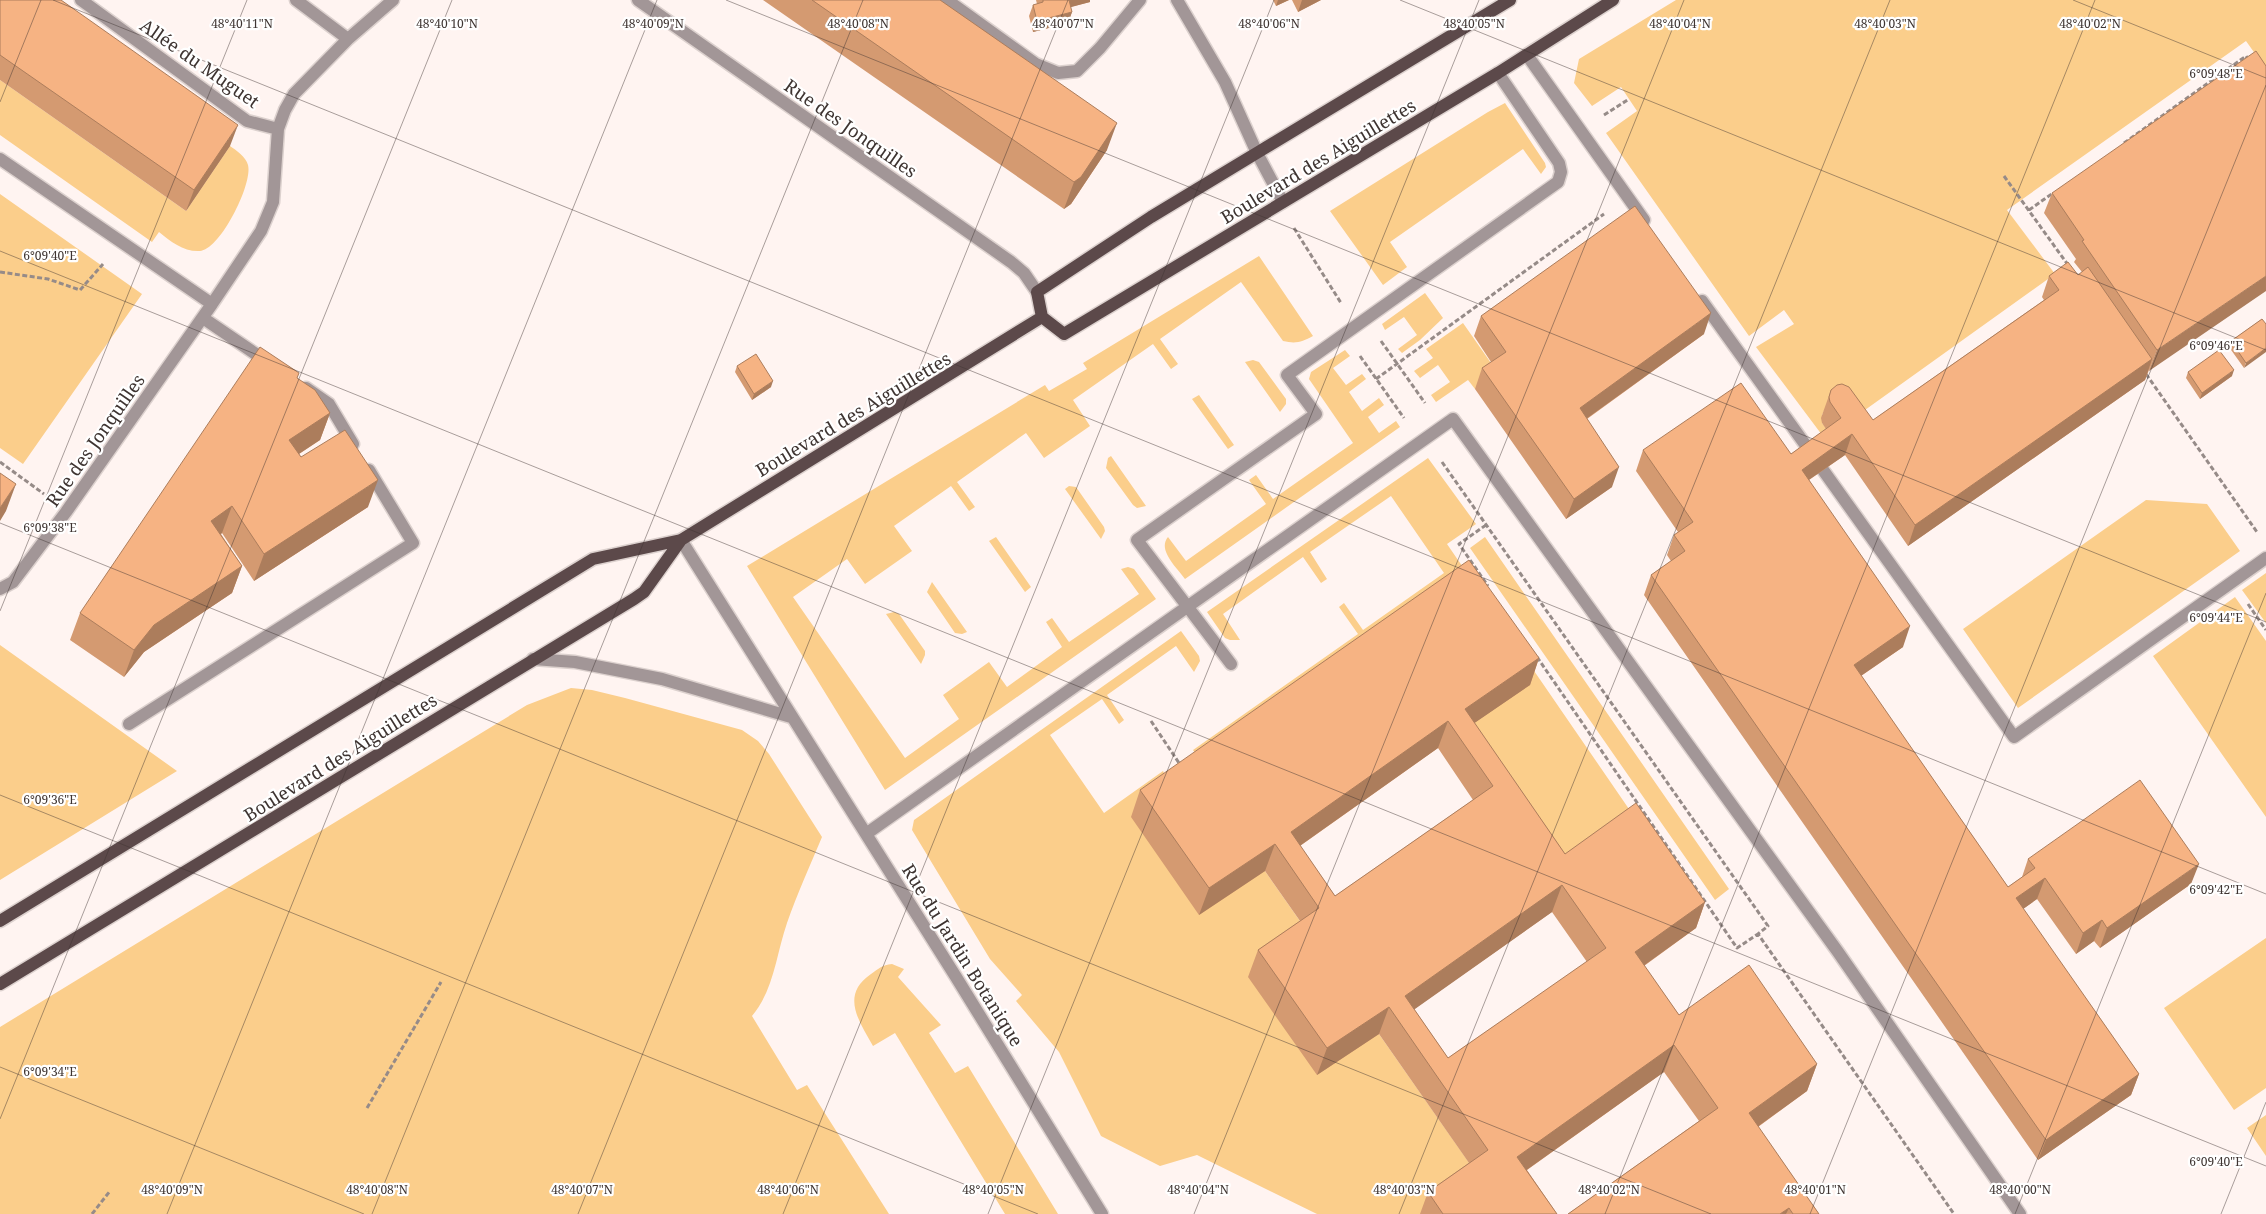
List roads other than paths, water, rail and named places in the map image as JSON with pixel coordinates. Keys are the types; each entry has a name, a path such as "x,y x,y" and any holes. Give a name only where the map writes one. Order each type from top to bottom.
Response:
{"main road":[{"path":"1042,316 1037,292 1151,217 1510,0"},
{"name":"Boulevard des Aiguillettes","path":"0,921 593,559 681,540 1042,316 1064,334 1498,73 1613,0"},
{"name":"Boulevard des Aiguillettes","path":"0,984 644,592 681,540"}],"street":[{"name":"Allée du Muguet","path":"80,0 248,121 278,129"},
{"path":"296,0 348,39"},
{"name":"Rue des Jonquilles","path":"0,588 13,582 66,512 203,318 261,231 273,202 278,129 285,110 294,94 348,39 392,0"},
{"name":"Rue des Jonquilles","path":"638,0 1010,262 1024,273 1037,292"},
{"path":"947,0 1036,64 1058,73 1077,71 1100,48 1140,0"},
{"path":"1177,0 1225,82 1257,153 1283,202"},
{"path":"1527,55 1651,229"},
{"path":"1231,664 1137,540 1316,414 1287,375 1558,182 1561,172 1559,163 1498,73"},
{"path":"0,159 212,304"},
{"path":"1697,293 1812,454"},
{"path":"203,318 282,372"},
{"path":"129,724 413,543 329,404 298,382"},
{"path":"866,834 1453,419 1838,952 2020,1214"},
{"path":"1823,470 2014,737 2266,558"},
{"name":"Rue du Jardin Botanique","path":"681,540 1102,1214"},
{"path":"533,658 575,662 662,679 791,717"}]}
